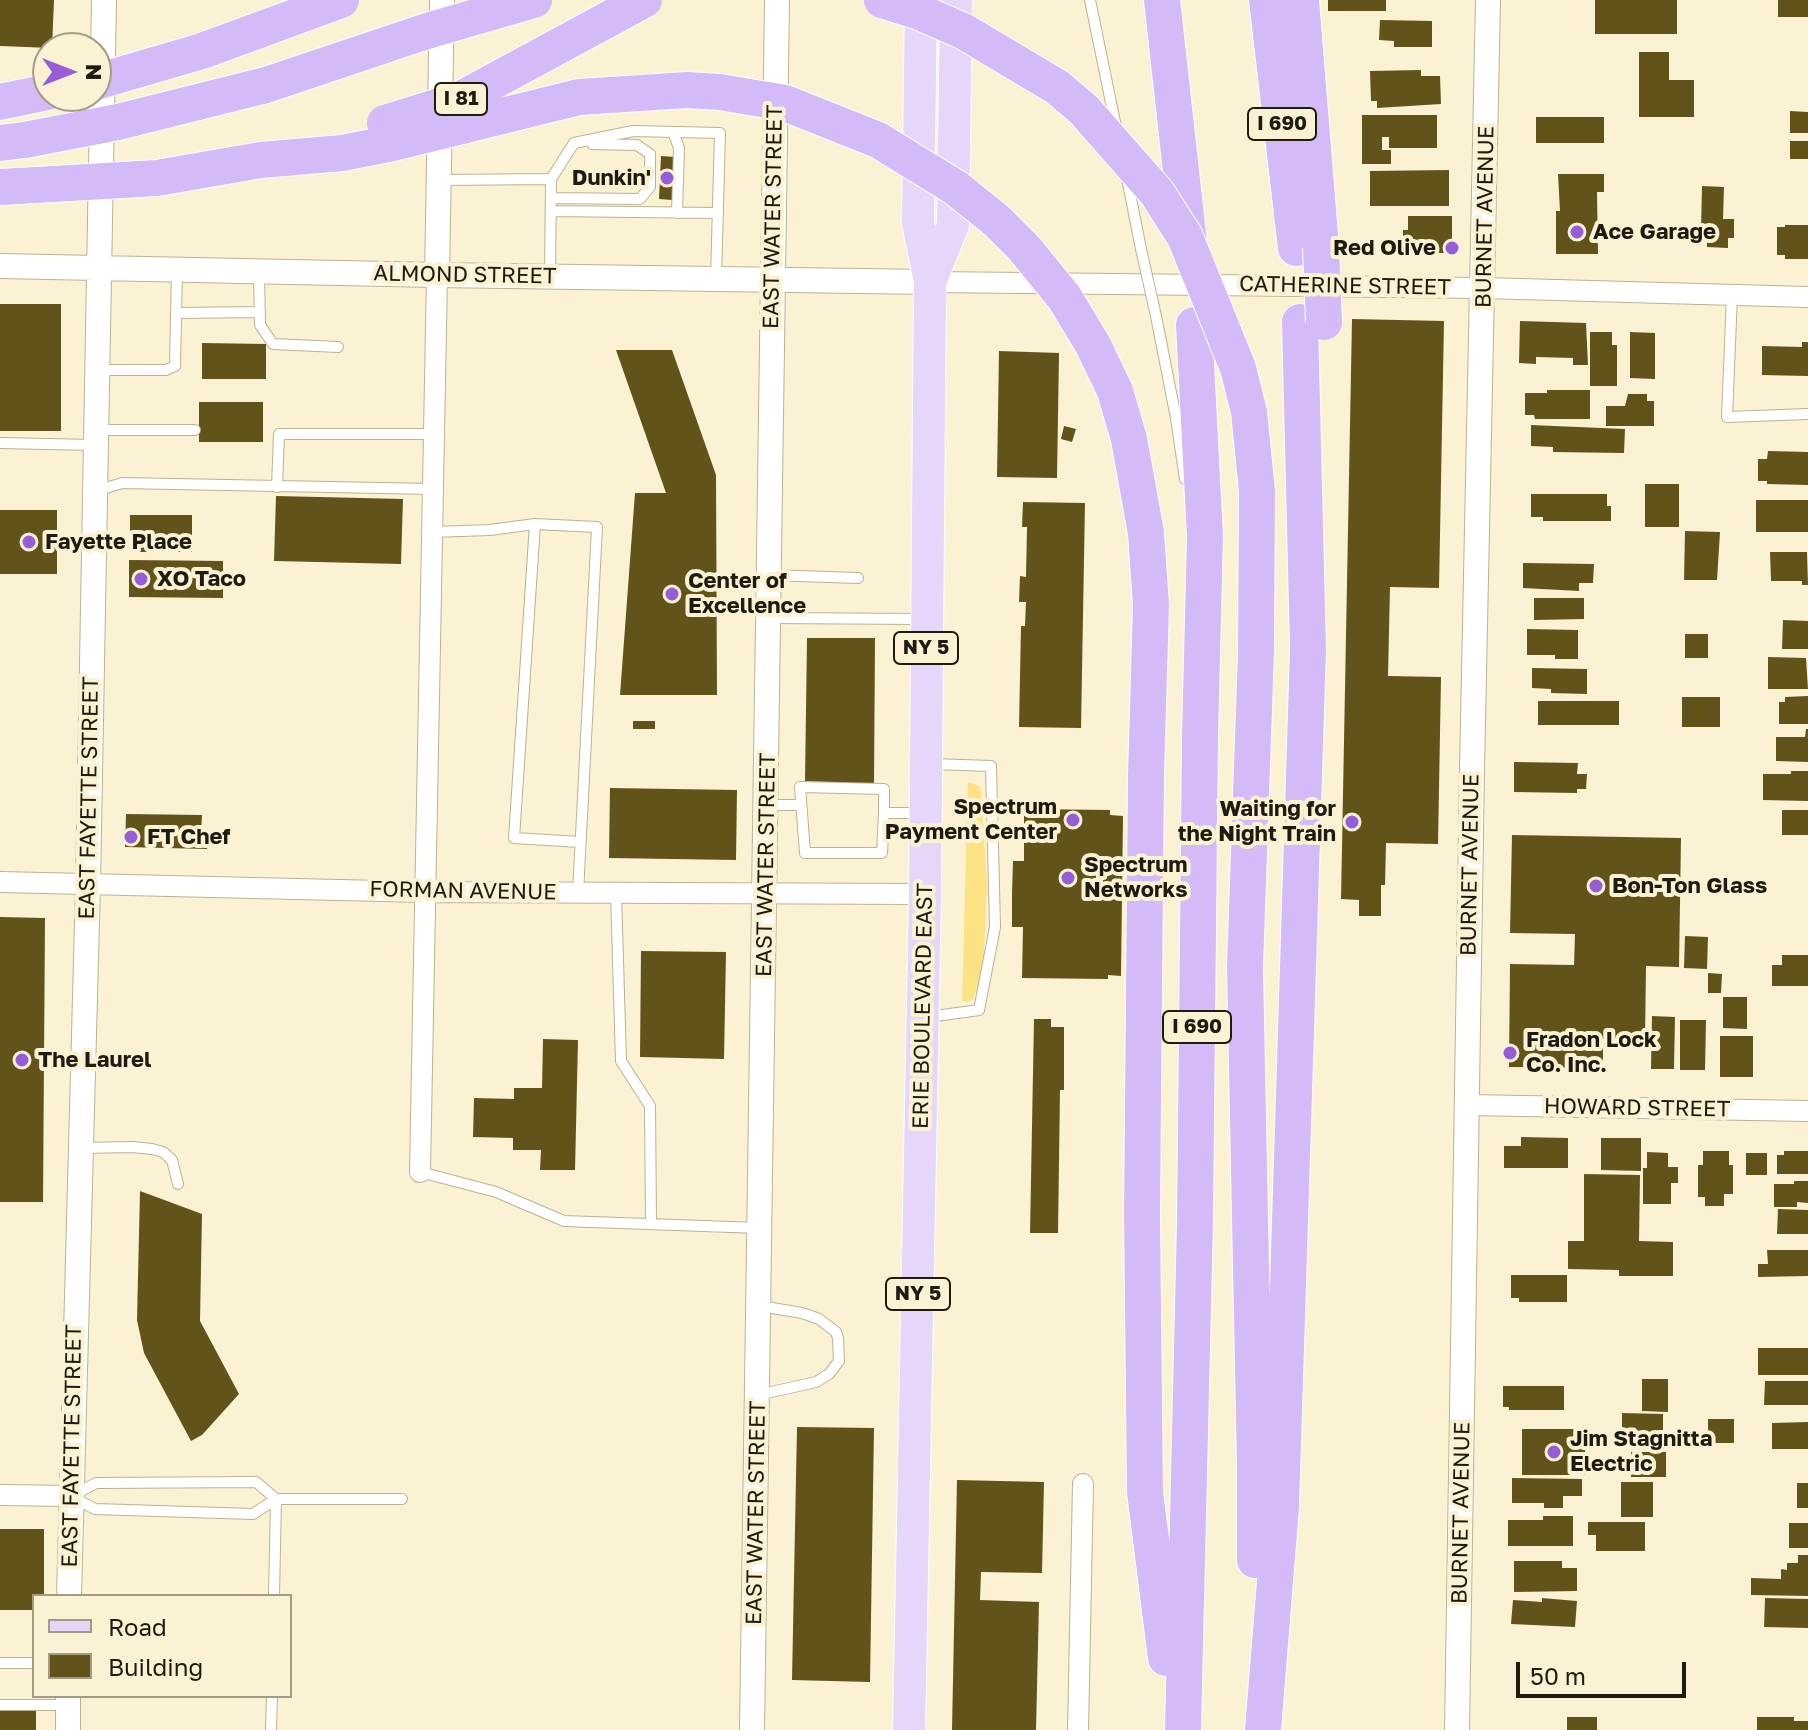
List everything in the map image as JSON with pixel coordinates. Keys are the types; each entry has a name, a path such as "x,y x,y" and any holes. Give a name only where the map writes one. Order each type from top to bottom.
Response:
{"highway":[{"path":"112,77 202,51 341,0"},
{"path":"0,143 118,122 266,85 427,31 534,0"},
{"name":"I 81","path":"0,187 157,178 261,160 459,100 609,22 644,0"},
{"path":"882,0 963,31 1057,87 1084,110 1157,193 1185,237 1238,368 1249,412 1257,491 1256,652 1245,967 1255,1452 1256,1730"},
{"name":"I 690","path":"1162,0 1189,243 1205,536 1195,1221 1183,1730"},
{"name":"I 690","path":"1263,1730 1281,1492 1308,649 1312,322 1308,248 1267,0"},
{"path":"1301,0 1308,248"},
{"path":"261,160 342,153 393,143 579,97 687,90 785,103 878,140 956,188 1024,248 1064,297 1093,345 1115,391 1132,451 1146,533 1151,605 1146,775 1142,1214 1145,1492 1175,1730"},
{"path":"0,102 32,95"}],"main road":[{"name":"ERIE BOULEVARD EAST","path":"909,1730 925,894 930,282 918,223 921,0"},
{"name":"ERIE BOULEVARD EAST","path":"930,282 953,225 956,0"}],"street":[{"name":"EAST FAYETTE STREET","path":"69,1594 88,885 104,0"},
{"path":"420,1172 442,0"},
{"name":"EAST WATER STREET","path":"752,1730 777,0"},
{"name":"BURNET AVENUE","path":"1457,1730 1488,0"},
{"name":"ALMOND STREET","path":"0,266 930,282"},
{"name":"CATHERINE STREET","path":"930,282 1484,288 1808,297"},
{"name":"FORMAN AVENUE","path":"0,882 424,892 925,894"},
{"name":"HOWARD STREET","path":"1467,1105 1808,1111"},
{"path":"1078,1730 1083,1484"},
{"path":"0,1495 70,1496"},
{"path":"68,1700 68,1730"}],"lane":[{"path":"1090,0 1176,418 1185,488"},
{"path":"550,277 551,179 574,143 633,131 720,133 716,279"},
{"path":"673,132 679,148 677,213"},
{"path":"551,198 640,199 650,187 650,154 637,145 574,143"},
{"path":"439,180 551,179"},
{"path":"551,211 718,213"},
{"path":"98,370 166,370 175,366 177,270"},
{"path":"259,272 260,325 273,344 338,347"},
{"path":"1732,295 1727,417 1808,414"},
{"path":"176,313 260,312"},
{"path":"0,443 195,430"},
{"path":"277,487 279,434 434,434"},
{"path":"95,491 122,483 433,489"},
{"path":"535,524 514,838 580,842"},
{"path":"432,532 490,530 535,524 597,527 578,893"},
{"path":"769,575 858,578"},
{"path":"1192,597 1200,737"},
{"path":"768,618 927,619"},
{"path":"923,1017 979,1010 995,927 991,766 926,764"},
{"path":"800,787 884,789 884,813 882,853 805,853 800,787"},
{"path":"766,805 800,805"},
{"path":"884,813 925,813"},
{"path":"616,893 621,1061 650,1106 651,1224"},
{"path":"80,1148 132,1147 163,1152 172,1160 178,1184"},
{"path":"420,1172 496,1192 564,1221 761,1228"},
{"path":"758,1395 816,1382 829,1374 839,1361 836,1332 819,1319 760,1306"},
{"path":"70,1496 96,1483 256,1482 276,1499"},
{"path":"70,1496 95,1509 253,1514 276,1499 402,1499"},
{"path":"274,1594 276,1499"},
{"path":"0,1663 32,1663"},
{"path":"271,1730 272,1698"},
{"path":"0,1705 68,1700"}],"shaded area":[{"path":"968,782 979,786 981,791 987,884 984,952 979,982 973,999 968,1002 962,1001"}],"building":[{"path":"0,0 54,0 53,32 32,32 32,47 0,46"},
{"path":"1328,0 1386,0 1386,11 1328,11"},
{"path":"1595,0 1677,0 1677,34 1595,34"},
{"path":"1778,0 1808,0 1808,17 1778,17"},
{"path":"1380,20 1432,21 1432,47 1394,47 1394,41 1379,40"},
{"path":"1639,52 1669,52 1669,80 1694,80 1694,117 1639,117"},
{"path":"1421,70 1421,76 1440,76 1441,104 1377,108 1377,101 1371,101 1370,71"},
{"path":"1790,111 1808,112 1808,133 1790,133"},
{"path":"1362,115 1437,115 1437,148 1389,148 1389,137 1382,137 1382,150 1391,150 1391,164 1362,164"},
{"path":"1536,117 1604,117 1604,143 1536,143"},
{"path":"1790,141 1808,141 1808,159 1790,159"},
{"name":"Dunkin'","path":"661,156 675,157 672,200 659,199"},
{"path":"1449,170 1449,206 1370,206 1370,171"},
{"name":"Ace Garage","path":"1558,174 1604,174 1604,192 1597,192 1598,254 1556,254 1556,211 1560,211"},
{"path":"1702,186 1724,187 1723,219 1734,219 1734,238 1728,238 1728,248 1707,247 1707,230 1701,230"},
{"path":"1408,216 1452,216 1452,253 1408,253 1408,242 1403,242 1403,230 1408,230"},
{"path":"1808,225 1808,259 1785,259 1785,255 1777,255 1777,227"},
{"path":"0,304 61,304 61,431 0,431"},
{"path":"1352,319 1444,321 1439,588 1390,587 1388,676 1441,677 1438,844 1386,843 1381,916 1359,916 1359,900 1341,899"},
{"path":"1520,321 1586,323 1588,365 1573,365 1573,358 1536,357 1536,364 1519,363"},
{"path":"1590,332 1612,332 1612,345 1617,345 1617,386 1590,386"},
{"path":"1630,332 1655,333 1655,379 1630,378"},
{"path":"1802,342 1808,342 1808,376 1762,375 1762,346 1802,347"},
{"path":"202,343 266,344 266,379 202,379"},
{"name":"Center of Excellence","path":"616,350 672,350 716,475 717,695 620,695 635,493 666,493"},
{"path":"999,351 1059,353 1057,478 997,477"},
{"path":"1547,390 1590,390 1590,419 1535,419 1534,415 1525,415 1525,393 1547,393"},
{"path":"1628,394 1647,394 1647,401 1654,401 1654,426 1606,426 1606,406 1625,406"},
{"path":"199,402 263,402 263,442 199,442"},
{"path":"1531,425 1625,429 1624,453 1553,452 1553,447 1531,446"},
{"path":"1064,426 1076,429 1072,442 1061,439"},
{"path":"1768,451 1808,452 1808,485 1758,481 1758,459 1767,459"},
{"path":"1645,484 1679,484 1679,527 1645,527"},
{"path":"1531,494 1607,494 1611,521 1543,521 1543,517 1531,517"},
{"path":"276,496 403,499 401,564 274,561"},
{"path":"1756,500 1808,500 1808,532 1756,532"},
{"path":"1023,502 1085,503 1081,728 1019,727 1021,626 1025,626 1026,602 1019,602 1020,576 1026,577 1027,527 1022,527"},
{"name":"Fayette Place","path":"0,510 57,510 57,574 0,574"},
{"path":"130,515 192,515 192,552 130,552"},
{"path":"1685,531 1720,532 1717,580 1684,580"},
{"path":"1770,552 1807,552 1808,585 1802,585 1802,581 1771,581"},
{"path":"129,560 223,561 223,598 129,597"},
{"path":"1523,563 1594,564 1593,583 1579,583 1579,591 1523,588"},
{"path":"1534,598 1584,598 1584,619 1534,620"},
{"path":"1783,620 1808,621 1808,649 1782,649"},
{"path":"1527,629 1578,630 1578,659 1527,655"},
{"path":"1685,634 1708,634 1708,658 1685,658"},
{"path":"807,638 875,638 874,784 805,781"},
{"path":"1768,657 1806,658 1808,689 1768,689"},
{"path":"1532,668 1587,669 1587,694 1551,693 1551,689 1532,688"},
{"path":"1808,696 1808,724 1779,724 1779,702 1785,702 1785,697"},
{"path":"1682,697 1720,697 1720,727 1682,727"},
{"path":"1538,701 1619,701 1619,725 1538,725"},
{"path":"633,721 655,721 655,729 633,729"},
{"path":"1806,729 1808,762 1776,761 1776,737 1805,737"},
{"path":"1514,762 1578,763 1577,774 1587,774 1586,789 1577,789 1577,793 1514,792"},
{"path":"1791,771 1808,771 1808,801 1763,800 1763,774 1791,774"},
{"path":"610,788 737,790 736,860 609,858"},
{"name":"Spectrum Networks","path":"1024,809 1110,810 1110,815 1123,816 1121,976 1108,975 1108,979 1022,978 1023,927 1012,927 1012,894 1013,861 1024,861"},
{"path":"1782,810 1808,810 1808,835 1782,835"},
{"path":"126,814 202,815 201,836 207,836 207,849 125,847"},
{"name":"Bon-Ton Glass","path":"1512,835 1681,838 1679,967 1646,966 1645,1040 1603,1039 1603,1068 1509,1067 1510,964 1574,965 1575,934 1510,933"},
{"name":"The Laurel","path":"0,917 45,918 43,1202 0,1202"},
{"path":"1685,936 1708,937 1707,969 1684,968"},
{"path":"641,951 726,952 724,1059 640,1057"},
{"path":"1782,955 1808,955 1808,986 1772,986 1772,965 1782,965"},
{"path":"1708,973 1722,974 1721,993 1708,993"},
{"path":"1723,997 1747,997 1747,1029 1723,1028"},
{"path":"1652,1016 1675,1017 1674,1069 1651,1069"},
{"path":"1034,1019 1051,1019 1051,1027 1064,1027 1058,1233 1030,1233"},
{"path":"1680,1020 1706,1020 1705,1070 1680,1070"},
{"path":"1720,1036 1753,1036 1753,1077 1720,1077"},
{"path":"543,1039 578,1040 575,1170 540,1170 541,1150 513,1150 513,1138 473,1137 474,1098 514,1099 514,1088 542,1088"},
{"path":"1521,1137 1568,1138 1568,1168 1504,1168 1504,1146 1521,1146"},
{"path":"1601,1138 1641,1138 1641,1171 1601,1170"},
{"path":"1703,1151 1729,1151 1729,1165 1733,1165 1733,1194 1724,1194 1724,1206 1705,1206 1705,1197 1698,1197 1698,1165 1703,1165"},
{"path":"1784,1151 1808,1151 1808,1174 1777,1174 1777,1155 1784,1155"},
{"path":"1647,1152 1668,1153 1668,1167 1678,1167 1678,1183 1671,1183 1671,1204 1643,1204 1643,1168 1647,1168"},
{"path":"1746,1153 1767,1153 1767,1175 1746,1175"},
{"path":"1584,1174 1640,1175 1639,1241 1673,1242 1673,1276 1619,1276 1619,1270 1568,1269 1568,1241 1584,1241"},
{"path":"1794,1181 1808,1181 1808,1203 1797,1202 1797,1207 1774,1207 1774,1184 1794,1184"},
{"path":"140,1191 202,1214 200,1321 239,1394 202,1435 191,1441 144,1353 137,1320"},
{"path":"1778,1209 1808,1210 1808,1234 1777,1234"},
{"path":"1767,1250 1808,1250 1808,1276 1758,1277 1758,1264 1768,1264"},
{"path":"1511,1275 1567,1275 1567,1302 1519,1302 1519,1298 1511,1298"},
{"path":"1758,1348 1808,1348 1808,1375 1758,1375"},
{"path":"1642,1379 1668,1379 1668,1412 1642,1411"},
{"path":"1765,1381 1808,1381 1808,1405 1764,1405"},
{"path":"1503,1386 1564,1386 1564,1410 1509,1410 1509,1407 1503,1407"},
{"path":"1622,1413 1663,1414 1663,1436 1622,1435"},
{"path":"1708,1419 1734,1419 1734,1443 1708,1443"},
{"path":"1808,1422 1808,1449 1772,1449 1772,1423"},
{"path":"797,1427 874,1428 870,1682 792,1680"},
{"name":"Jim Stagnitta Electric","path":"1522,1429 1585,1429 1585,1475 1522,1475"},
{"path":"1631,1452 1666,1452 1666,1477 1631,1477"},
{"path":"1512,1478 1582,1479 1582,1496 1563,1496 1563,1508 1544,1508 1544,1503 1512,1503"},
{"path":"957,1480 1044,1482 1042,1573 981,1572 980,1600 1039,1602 1036,1730 952,1730"},
{"path":"1621,1482 1653,1482 1653,1517 1621,1517"},
{"path":"1797,1483 1808,1483 1808,1508 1797,1508"},
{"path":"1543,1516 1573,1516 1573,1546 1508,1546 1508,1520 1543,1520"},
{"path":"1588,1522 1645,1522 1645,1551 1596,1551 1596,1535 1588,1535"},
{"path":"1789,1523 1808,1523 1808,1548 1789,1548"},
{"path":"0,1529 44,1529 44,1594 32,1594 32,1610 0,1610"},
{"path":"1798,1555 1808,1555 1808,1596 1751,1595 1751,1578 1781,1579 1781,1569 1787,1570 1787,1563 1798,1563"},
{"path":"1514,1561 1562,1561 1562,1568 1577,1568 1577,1591 1514,1592"},
{"path":"1542,1598 1577,1601 1575,1627 1511,1624 1513,1600 1542,1602"},
{"path":"1765,1598 1808,1599 1808,1628 1764,1627"},
{"path":"0,1710 36,1711 36,1730 0,1730"},
{"path":"1567,1717 1597,1717 1597,1730 1567,1730"},
{"path":"1757,1717 1794,1717 1794,1721 1808,1721 1808,1730 1757,1730"}],"place":[{"name":"Dunkin'","path":"667,178"},
{"name":"Ace Garage","path":"1577,232"},
{"name":"Red Olive","path":"1452,248"},
{"name":"Fayette Place","path":"29,542"},
{"name":"XO Taco","path":"141,579"},
{"name":"Center of Excellence","path":"672,594"},
{"name":"Spectrum Payment Center","path":"1073,820"},
{"name":"Waiting for the Night Train","path":"1352,822"},
{"name":"FT Chef","path":"131,837"},
{"name":"Spectrum Networks","path":"1068,878"},
{"name":"Bon-Ton Glass","path":"1596,886"},
{"name":"Fradon Lock Co. Inc.","path":"1510,1053"},
{"name":"The Laurel","path":"22,1060"},
{"name":"Jim Stagnitta Electric","path":"1554,1452"}]}
